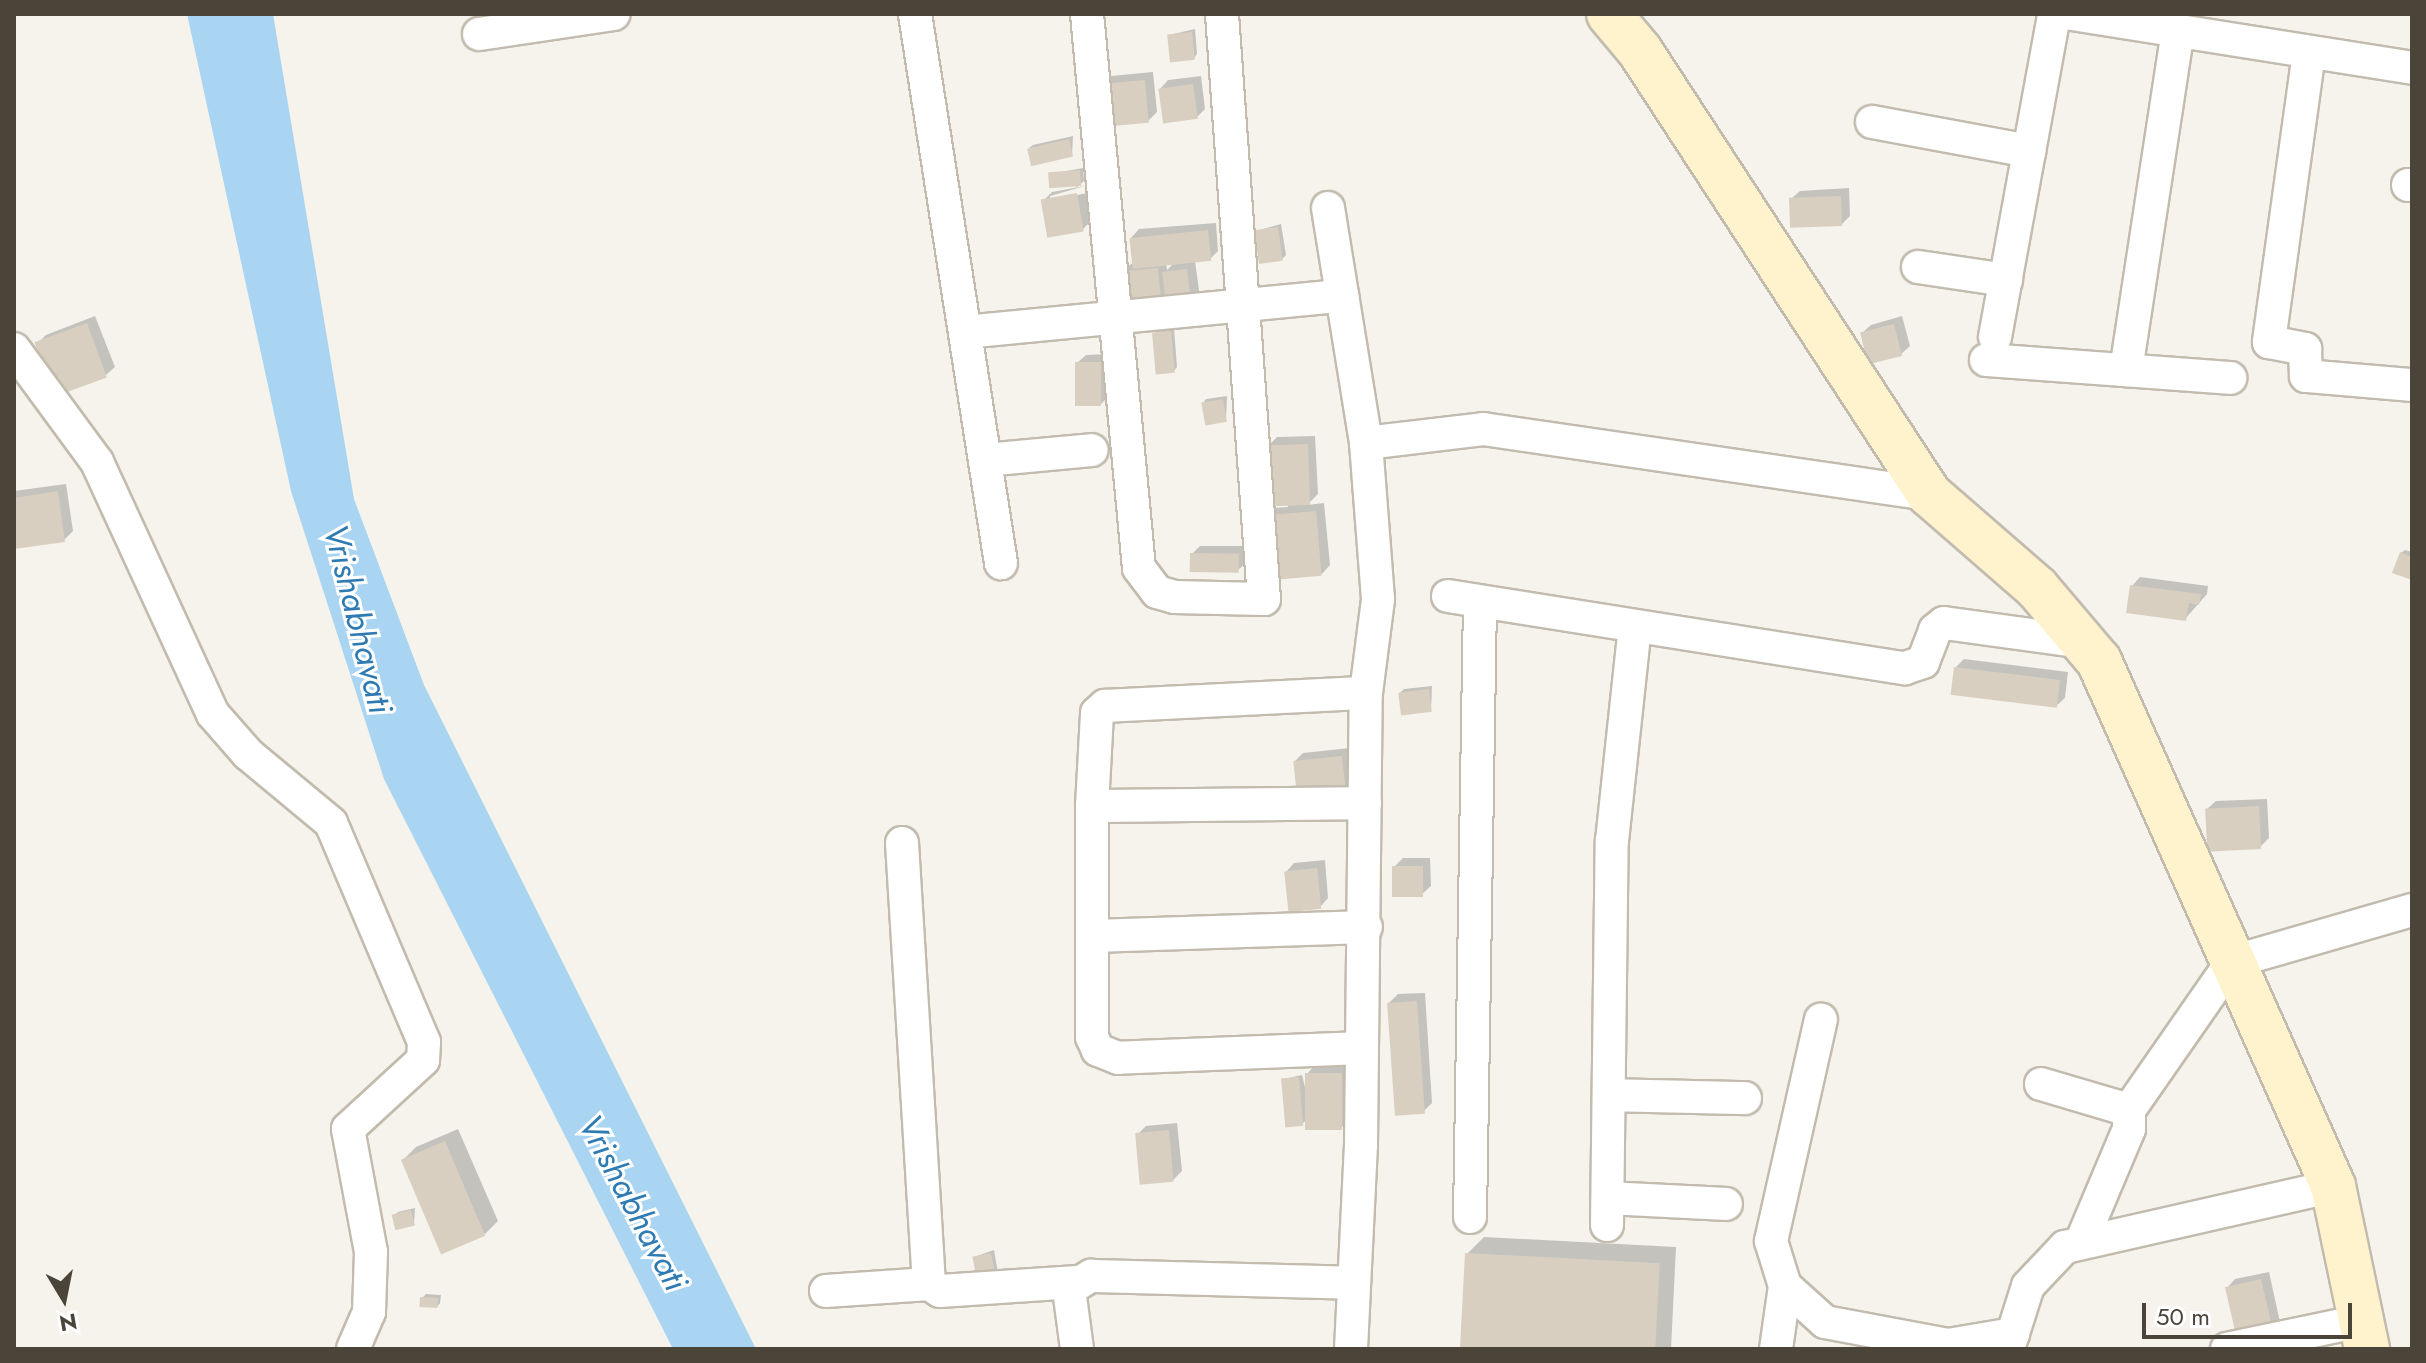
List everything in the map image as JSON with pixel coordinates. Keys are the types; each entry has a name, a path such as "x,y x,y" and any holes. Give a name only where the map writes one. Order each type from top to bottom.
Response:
{"street":[{"path":"479,34 614,14"},
{"path":"915,14 1001,563"},
{"path":"1087,14 1114,322 1144,582 1174,597 1264,599 1222,14"},
{"path":"1609,14 1640,51 1929,494 2037,588 2099,661 2333,1186 2364,1335 2227,1349"},
{"path":"2054,14 2006,280 1990,348 2126,370 2230,378"},
{"path":"2072,14 2412,68"},
{"path":"2126,370 2178,32"},
{"path":"2309,53 2269,342 2305,349 2306,376 2412,385"},
{"path":"1872,122 2029,151"},
{"path":"1328,208 1366,443 1378,599 1366,693 1366,927 1351,1349"},
{"path":"1918,267 2006,280"},
{"path":"965,332 1114,322 1342,296"},
{"path":"14,349 97,462 213,714 248,754 331,823 424,1042 423,1060 348,1129 371,1252 369,1312 353,1349"},
{"path":"1366,443 1483,429 1929,494"},
{"path":"985,460 1092,450"},
{"path":"1448,596 1905,668 1923,662 1935,630 1944,623 2083,642"},
{"path":"1470,1217 1480,602"},
{"path":"1635,627 1612,841 1607,1212 1726,1204"},
{"path":"1362,1048 1108,1056 1092,1037 1092,806 1097,713 1105,706 1366,693"},
{"path":"1092,806 1365,803"},
{"path":"902,843 929,1284"},
{"path":"2082,1240 2129,1129 2129,1110 2232,962 2412,910"},
{"path":"1094,936 1366,927"},
{"path":"1776,1349 1785,1286 1771,1241 1821,1020"},
{"path":"2041,1084 2129,1110"},
{"path":"1609,1095 1745,1098"},
{"path":"1785,1286 1825,1322 1948,1345 2010,1342 2028,1286 2065,1247 2082,1240 2333,1186"},
{"path":"826,1291 929,1284 940,1291 1074,1282 1091,1276 1354,1283"},
{"path":"1074,1282 1069,1297 1077,1349"}],"water":[{"name":"Vrishabhavati","path":"187,14 273,14 354,499 424,685 756,1349 673,1349 384,779 291,491"}],"building":[{"path":"1192,32 1195,60 1170,62 1167,35"},
{"path":"1145,80 1149,123 1104,127 1100,84"},
{"path":"1193,84 1198,119 1163,124 1158,89"},
{"path":"1069,139 1073,157 1031,166 1027,149"},
{"path":"1080,170 1081,186 1049,188 1048,172"},
{"path":"1077,193 1084,231 1047,238 1041,199"},
{"path":"1841,196 1842,226 1790,228 1789,198"},
{"path":"1278,227 1283,261 1259,264 1254,230"},
{"path":"1208,230 1211,261 1133,269 1129,238"},
{"path":"1158,268 1162,310 1120,314 1116,272"},
{"path":"1187,269 1192,307 1167,310 1162,272"},
{"path":"87,323 107,378 54,397 34,342"},
{"path":"1894,324 1902,356 1868,364 1860,332"},
{"path":"1171,331 1175,373 1156,374 1152,333"},
{"path":"1075,362 1101,362 1101,406 1075,406"},
{"path":"1223,399 1227,422 1205,425 1201,403"},
{"path":"1308,444 1310,505 1268,506 1266,445"},
{"path":"58,491 65,542 14,549 14,498"},
{"path":"1316,511 1322,576 1270,580 1264,516"},
{"path":"2400,552 2412,557 2412,580 2392,573"},
{"path":"1190,553 1239,554 1239,573 1190,572"},
{"path":"2130,585 2201,594 2199,605 2189,603 2186,621 2126,613"},
{"path":"1954,667 2060,680 2057,708 1951,695"},
{"path":"1429,689 1432,712 1401,716 1398,693"},
{"path":"1342,756 1346,795 1297,800 1293,761"},
{"path":"2259,806 2261,849 2207,852 2205,809"},
{"path":"1392,866 1423,866 1423,897 1392,897"},
{"path":"1317,868 1321,909 1288,912 1284,871"},
{"path":"1417,1001 1425,1114 1395,1116 1387,1003"},
{"path":"1305,1073 1342,1073 1342,1130 1305,1130"},
{"path":"1299,1077 1303,1126 1285,1127 1281,1079"},
{"path":"1169,1130 1174,1182 1140,1185 1135,1133"},
{"path":"445,1141 485,1236 441,1255 401,1160"},
{"path":"411,1210 415,1226 395,1230 392,1215"},
{"path":"991,1253 996,1279 977,1282 972,1257"},
{"path":"1465,1253 1660,1263 1655,1349 1460,1349"},
{"path":"2261,1279 2273,1332 2237,1340 2225,1287"},
{"path":"420,1297 438,1298 437,1308 419,1307"}]}
